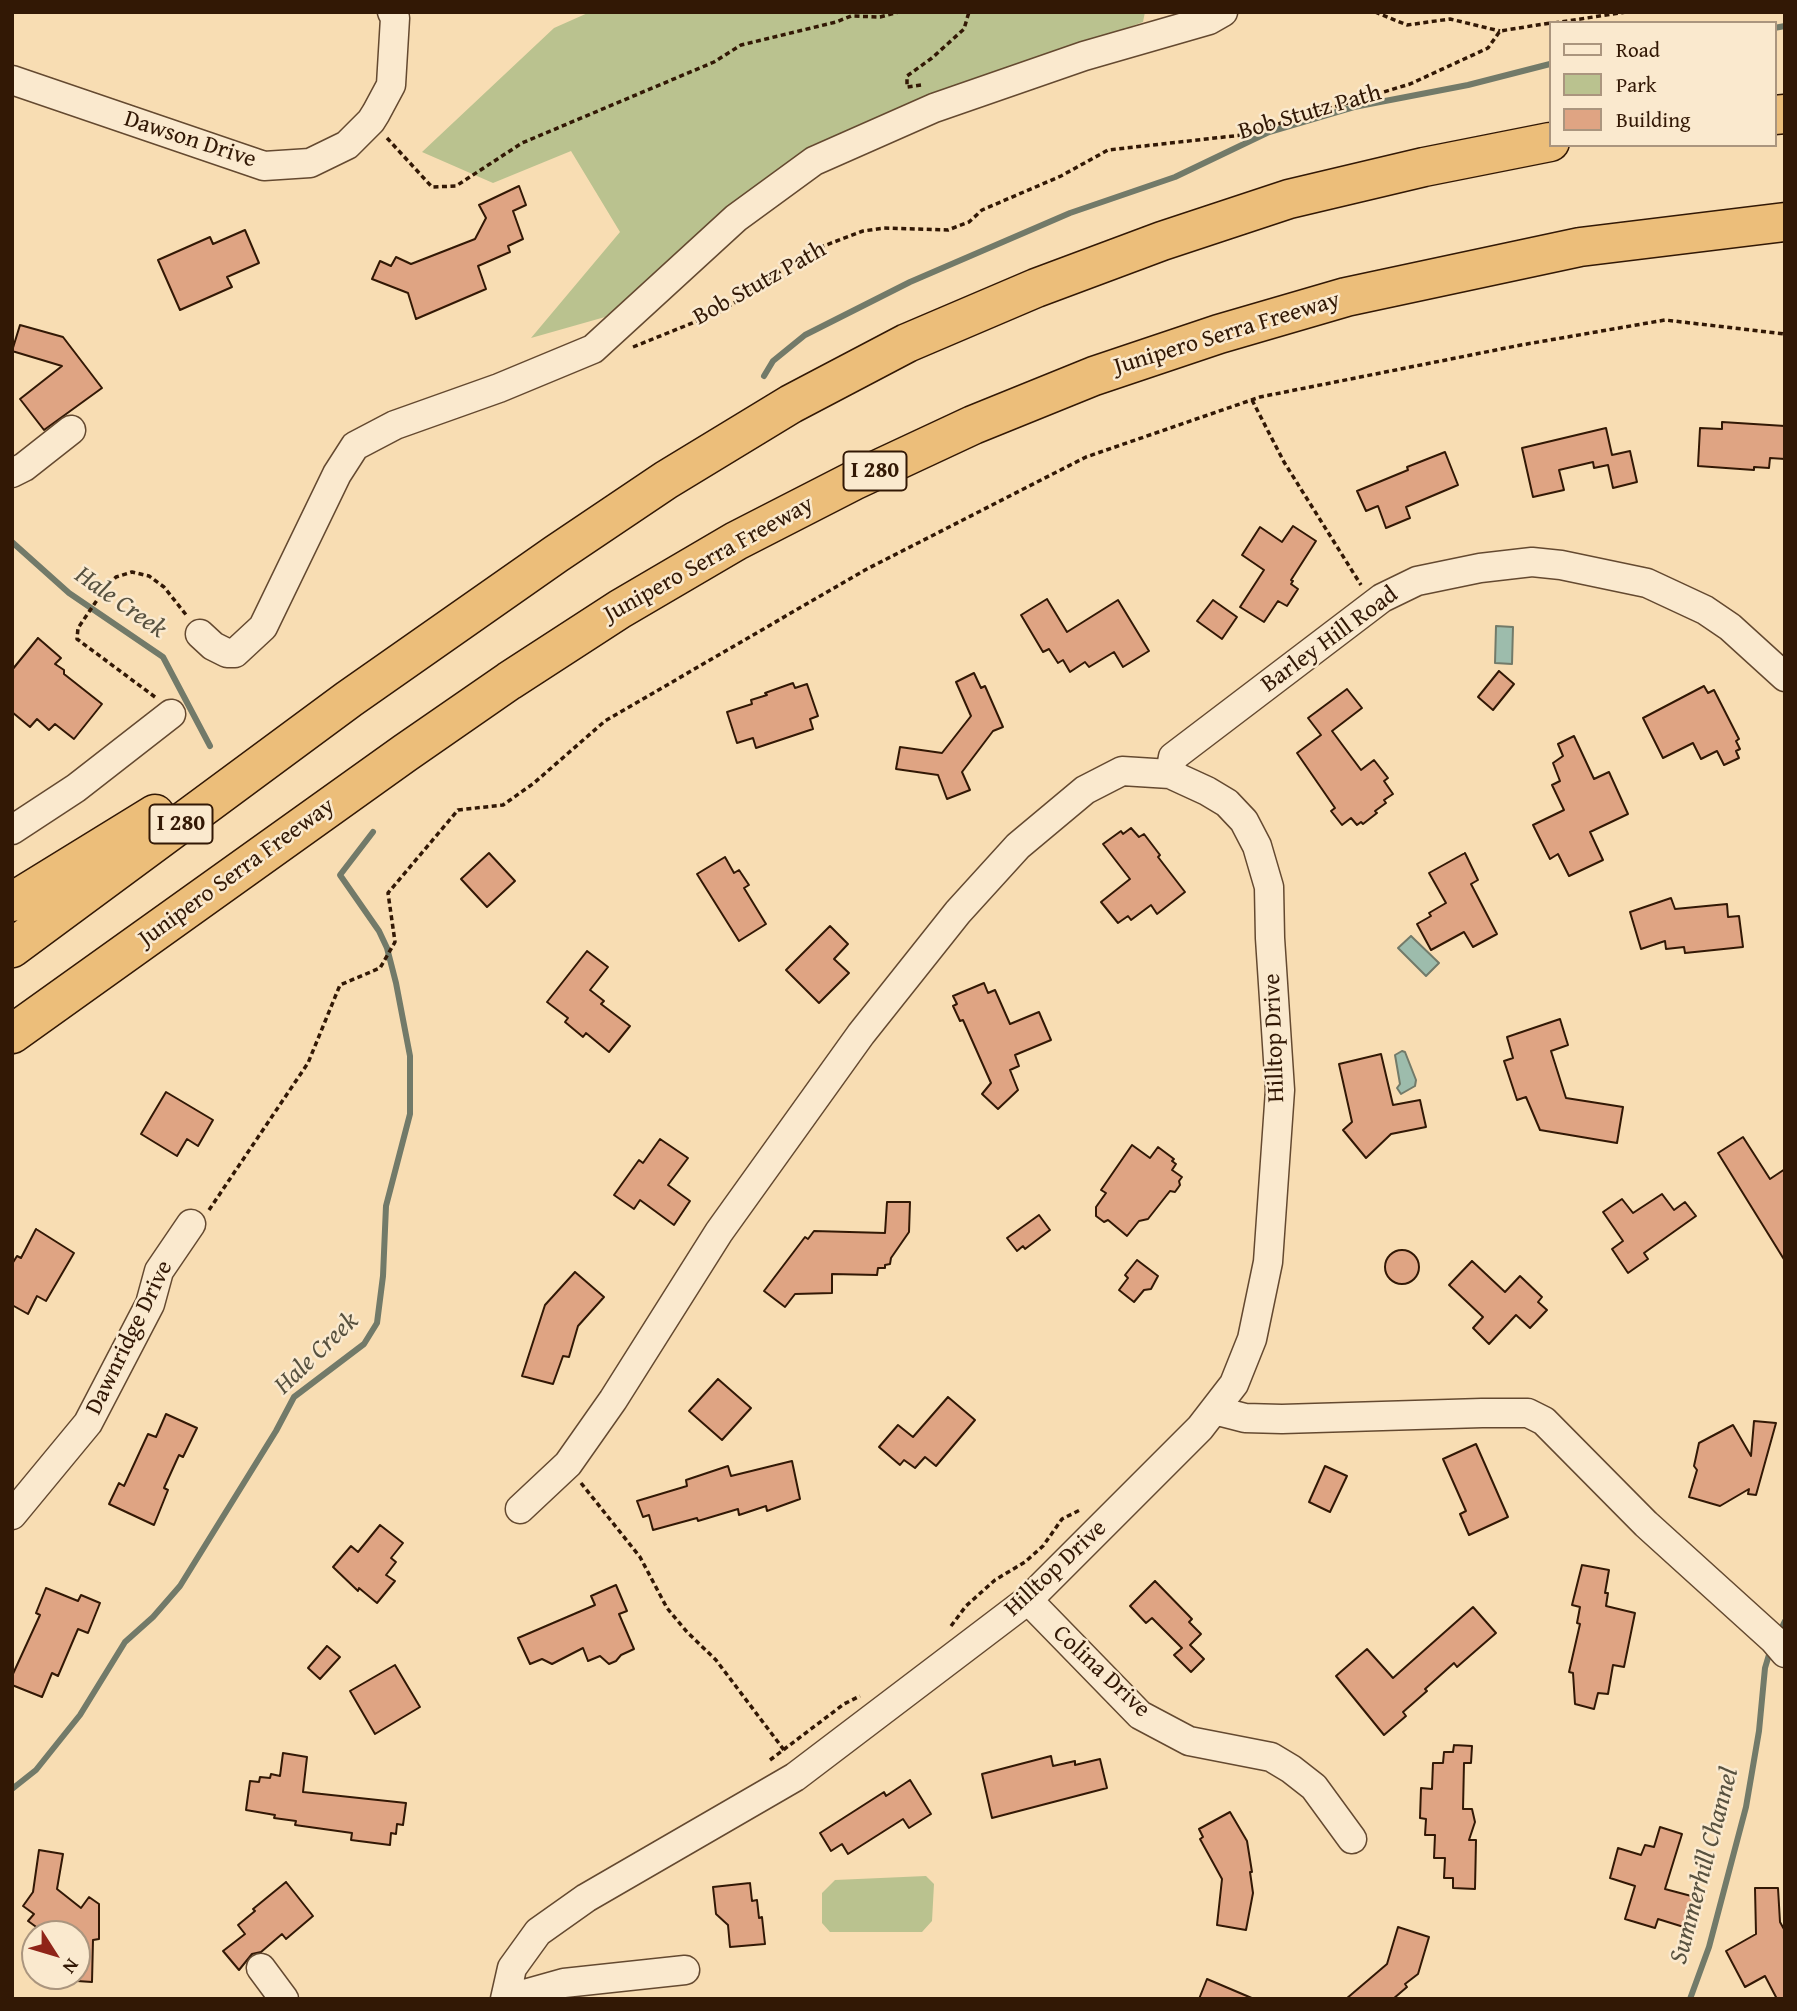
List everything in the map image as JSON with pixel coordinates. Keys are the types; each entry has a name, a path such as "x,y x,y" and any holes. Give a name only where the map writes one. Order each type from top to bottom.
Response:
{"highway":[{"name":"I 280","path":"12,948 349,699 556,554 666,480 791,404 907,343 1036,288 1162,241 1289,199 1424,167 1548,142"},
{"name":"Junipero Serra Freeway","path":"12,1034 405,753 620,609 736,541 853,481 973,425 1119,368 1219,334 1346,297 1580,247 1785,222"},
{"path":"12,902 131,831 222,769 349,699"},
{"path":"12,1051 80,986"}],"street":[{"name":"Dawson Drive","path":"12,80 264,166 310,163 347,145 371,121 391,85 395,18 392,12"},
{"path":"200,634 213,646 227,653 235,653 263,627 337,474 355,446 395,425 499,388 593,349 736,218 814,161 934,108 1084,56 1209,20 1223,12"},
{"path":"12,473 24,467 71,430"},
{"name":"Barley Hill Road","path":"1170,774 1172,757 1373,605 1417,581 1480,568 1532,562 1583,568 1647,583 1705,610 1745,639 1785,677"},
{"path":"12,830 76,788 171,714"},
{"name":"Hilltop Drive","path":"506,1999 512,1968 538,1932 586,1898 795,1777 1028,1600 1200,1428 1234,1384 1252,1339 1268,1262 1280,1090 1269,887 1257,846 1244,821 1227,803 1207,790 1170,774 1122,771 1085,790 1018,846 958,912 860,1034 719,1232 613,1400 568,1465 520,1509"},
{"name":"Dawnridge Drive","path":"12,1515 88,1423 150,1304 159,1271 191,1224"},
{"path":"1214,1410 1245,1419 1528,1413 1545,1423 1646,1524 1785,1653"},
{"name":"Colina Drive","path":"1028,1600 1140,1715 1189,1741 1271,1757 1314,1787 1352,1839"},
{"path":"261,1968 284,1999"},
{"path":"506,1999 564,1983 685,1970"}],"path":[{"path":"371,121 432,187 456,186 522,143 714,62 741,45 851,16 880,17 900,12"},
{"path":"931,85 907,87 906,76 933,58 964,29 969,12"},
{"path":"1374,12 1407,25 1450,19 1500,31 1548,24"},
{"path":"1565,21 1626,12"},
{"name":"Bob Stutz Path","path":"593,349 631,348 722,311 813,250 863,231 884,228 948,230 969,222 982,209 1061,176 1108,150 1242,135 1410,84 1488,48 1500,31"},
{"path":"191,1224 213,1207 308,1063 340,985 380,968 395,942 388,892 458,810 503,805 534,783 605,720 865,570 1086,457 1252,400 1521,345 1665,320 1785,334"},
{"path":"1252,400 1290,472 1373,605"},
{"path":"171,714 166,705 77,639 81,623 116,577 132,572 149,576 164,587 200,634"},
{"path":"568,1465 640,1557 667,1608 716,1660 784,1750"},
{"path":"946,1633 975,1598 995,1580 1025,1562 1043,1546 1062,1519 1080,1510"},
{"path":"770,1760 844,1704 866,1692"}],"green space":[{"path":"590,12 1145,12 1143,22 812,145 605,317 531,338 620,232 571,151 493,183 422,152 554,28"},
{"path":"926,1876 934,1884 932,1921 922,1932 830,1932 822,1923 822,1893 835,1880"}],"shaded area":[{"path":"1496,626 1513,627 1512,664 1495,663"},
{"path":"1411,936 1439,963 1426,976 1398,948"},
{"path":"1405,1052 1416,1080 1415,1086 1401,1094 1397,1088 1400,1084 1395,1055"}],"building":[{"path":"519,186 526,205 513,211 523,239 508,246 510,252 478,266 486,289 416,319 408,293 372,279 380,261 391,266 396,257 411,264 475,239 486,218 479,205"},
{"path":"245,230 259,263 227,277 232,287 180,310 158,260 210,237 213,244"},
{"path":"20,325 63,337 102,388 44,430 20,399 62,366 12,351"},
{"path":"1722,422 1785,426 1785,459 1770,458 1769,468 1754,467 1754,470 1698,466 1700,428 1722,429"},
{"path":"1606,428 1612,455 1630,451 1637,482 1613,488 1608,465 1594,468 1593,462 1559,470 1564,490 1533,497 1522,448"},
{"path":"1445,452 1458,485 1406,507 1410,518 1386,528 1378,506 1366,511 1357,491"},
{"path":"1293,526 1316,541 1291,580 1291,584 1298,589 1287,606 1278,601 1264,622 1240,607 1264,570 1242,555 1260,527 1282,542"},
{"path":"1047,599 1067,632 1118,600 1149,651 1123,667 1114,652 1089,667 1085,662 1070,672 1063,660 1058,663 1049,649 1043,652 1021,615"},
{"path":"1213,600 1237,617 1222,639 1197,621"},
{"path":"38,638 61,658 55,664 64,670 64,674 102,704 74,739 55,724 49,730 37,719 30,727 12,712 12,670"},
{"path":"1499,671 1514,684 1493,710 1478,697"},
{"path":"974,673 981,688 985,686 1003,727 993,731 962,772 970,790 947,799 938,775 896,769 900,747 942,753 971,716 956,682"},
{"path":"793,683 795,688 807,684 818,716 810,719 813,729 756,748 753,738 737,743 727,712 752,704 751,700"},
{"path":"1704,686 1708,693 1714,690 1739,739 1736,741 1740,749 1736,751 1739,758 1724,765 1717,751 1701,759 1693,743 1663,758 1643,718"},
{"path":"1347,689 1362,708 1332,731 1361,770 1374,760 1388,778 1384,781 1393,794 1384,800 1386,803 1375,811 1377,813 1363,824 1361,822 1357,825 1351,818 1342,825 1331,811 1335,808 1297,753 1321,735 1308,718"},
{"path":"1574,736 1594,779 1609,772 1628,814 1590,832 1603,860 1569,876 1558,854 1550,859 1533,825 1564,810 1552,785 1560,781 1553,763 1563,756 1558,744"},
{"path":"1131,828 1139,837 1144,834 1185,892 1157,914 1151,905 1131,920 1128,916 1118,923 1101,902 1130,879 1103,844 1121,831 1123,834"},
{"path":"489,853 515,881 487,907 461,879"},
{"path":"1465,853 1478,880 1471,884 1497,934 1473,947 1464,932 1431,950 1417,924 1446,903 1429,873"},
{"path":"725,857 734,873 739,870 749,885 744,888 766,924 739,941 697,874"},
{"path":"1671,898 1675,909 1727,904 1728,917 1739,916 1743,947 1685,953 1684,947 1666,949 1665,941 1641,949 1630,912"},
{"path":"830,926 848,944 834,959 849,973 819,1003 786,970"},
{"path":"587,951 608,967 590,990 604,1001 601,1004 630,1026 609,1052 586,1033 583,1037 565,1022 568,1018 547,1002"},
{"path":"984,983 988,993 995,990 1010,1024 1039,1012 1051,1040 1015,1055 1019,1066 1010,1070 1018,1090 998,1109 982,1094 991,1083 963,1020 960,1021 953,1006 957,1004 953,996"},
{"path":"1560,1019 1568,1045 1551,1051 1566,1098 1623,1107 1617,1143 1540,1130 1526,1097 1517,1100 1504,1061 1513,1058 1507,1037"},
{"path":"1381,1054 1393,1105 1420,1100 1426,1127 1391,1134 1366,1158 1343,1130 1352,1122 1339,1064"},
{"path":"166,1092 213,1120 198,1146 187,1139 177,1156 141,1134"},
{"path":"1743,1137 1770,1179 1785,1169 1785,1261 1718,1153"},
{"path":"660,1139 688,1158 668,1185 690,1201 674,1225 640,1200 634,1209 614,1195 639,1160 643,1163"},
{"path":"1132,1145 1150,1158 1158,1147 1174,1159 1172,1161 1176,1164 1172,1170 1182,1177 1175,1192 1170,1191 1148,1219 1139,1221 1127,1236 1108,1220 1104,1222 1096,1216 1096,1207 1106,1193 1101,1190"},
{"path":"1662,1194 1674,1210 1685,1202 1696,1216 1644,1253 1648,1259 1628,1273 1612,1249 1623,1241 1603,1212 1622,1199 1633,1213"},
{"path":"887,1202 910,1202 909,1232 891,1258 890,1264 885,1265 885,1268 878,1268 877,1275 832,1274 832,1293 795,1294 785,1307 764,1291 805,1237 808,1239 814,1231 885,1233"},
{"path":"1039,1215 1050,1230 1025,1249 1023,1246 1017,1251 1007,1238"},
{"path":"36,1229 74,1253 46,1301 37,1296 28,1314 12,1305 12,1264 17,1256 21,1258"},
{"path":"1402,1250 1414,1255 1419,1267 1414,1279 1402,1284 1390,1279 1385,1267 1390,1255"},
{"path":"1137,1260 1158,1276 1151,1289 1144,1290 1134,1302 1119,1290 1128,1278 1125,1275"},
{"path":"1472,1261 1505,1292 1520,1276 1542,1297 1538,1302 1547,1310 1530,1328 1516,1315 1489,1344 1473,1328 1483,1317 1449,1285"},
{"path":"575,1272 604,1297 578,1326 569,1357 563,1356 553,1384 522,1376 545,1305"},
{"path":"718,1379 751,1408 722,1440 689,1411"},
{"path":"948,1397 975,1420 936,1466 925,1457 915,1468 904,1460 900,1465 879,1447 898,1425 913,1437"},
{"path":"166,1414 197,1428 183,1457 179,1455 164,1488 168,1490 154,1525 109,1504 119,1483 124,1486 148,1434 156,1437"},
{"path":"1754,1421 1776,1423 1756,1495 1748,1494 1749,1489 1720,1506 1689,1497 1697,1470 1694,1466 1699,1443 1733,1425 1751,1456"},
{"path":"1476,1444 1508,1517 1469,1535 1460,1514 1466,1511 1443,1459"},
{"path":"792,1461 800,1499 767,1511 766,1506 739,1515 738,1509 653,1530 649,1515 643,1517 637,1501 687,1486 686,1480 728,1466 731,1476"},
{"path":"1325,1466 1347,1476 1330,1512 1309,1502"},
{"path":"380,1525 403,1543 391,1558 396,1562 386,1575 395,1581 377,1603 359,1588 358,1591 333,1567 351,1546 358,1552"},
{"path":"1582,1565 1609,1570 1606,1606 1635,1613 1624,1667 1613,1665 1608,1694 1598,1693 1594,1709 1575,1704 1573,1673 1569,1672 1580,1624 1577,1623 1580,1607 1572,1605"},
{"path":"1155,1581 1192,1619 1189,1622 1201,1634 1190,1645 1204,1659 1191,1672 1174,1655 1182,1648 1152,1618 1146,1623 1130,1606"},
{"path":"616,1585 627,1611 619,1614 634,1649 609,1664 600,1656 588,1661 583,1648 552,1664 542,1659 530,1664 518,1638 595,1605 591,1596"},
{"path":"46,1588 78,1601 81,1595 100,1603 88,1633 78,1629 58,1676 52,1673 42,1697 12,1685 12,1676 40,1615 36,1613"},
{"path":"1473,1607 1496,1633 1457,1667 1454,1663 1425,1689 1427,1691 1403,1712 1406,1716 1384,1735 1336,1676 1367,1649 1393,1678"},
{"path":"327,1646 340,1657 320,1679 308,1668"},
{"path":"395,1665 420,1707 375,1734 350,1691"},
{"path":"1454,1745 1472,1746 1471,1763 1464,1763 1463,1809 1472,1809 1475,1822 1469,1840 1476,1840 1475,1889 1453,1888 1453,1878 1444,1878 1445,1858 1434,1858 1435,1835 1425,1835 1426,1819 1420,1818 1421,1788 1432,1789 1433,1763 1443,1763 1444,1752 1453,1752"},
{"path":"283,1753 307,1757 303,1792 406,1803 403,1825 397,1824 396,1834 391,1833 390,1845 351,1840 352,1833 295,1825 296,1821 246,1810 250,1781 259,1782 260,1777 270,1778 271,1774 280,1776"},
{"path":"1051,1756 1053,1766 1075,1761 1075,1765 1100,1759 1107,1788 992,1818 982,1774"},
{"path":"910,1780 931,1814 909,1828 903,1819 848,1854 842,1844 831,1851 820,1833 884,1792 886,1796"},
{"path":"1230,1812 1247,1841 1252,1872 1253,1893 1246,1930 1217,1925 1222,1879 1200,1839 1203,1837 1199,1829"},
{"path":"1660,1827 1682,1834 1665,1889 1695,1897 1687,1928 1658,1919 1655,1928 1625,1919 1635,1886 1610,1878 1618,1848 1641,1855 1645,1845 1654,1847"},
{"path":"39,1850 63,1854 57,1889 81,1908 89,1897 99,1904 99,1939 93,1940 92,1982 91,1920 29,1920 34,1914 23,1906 33,1892"},
{"path":"286,1882 313,1916 286,1939 282,1934 261,1952 252,1954 239,1970 223,1951 245,1934 238,1925"},
{"path":"750,1883 752,1901 757,1900 759,1918 762,1917 765,1944 730,1947 728,1925 716,1914 713,1887"},
{"path":"1755,1888 1778,1888 1780,1922 1785,1931 1785,1999 1777,1999 1765,1976 1745,1987 1726,1951 1756,1934"},
{"path":"1398,1927 1429,1937 1418,1974 1405,1984 1407,1987 1393,1999 1346,1999 1387,1964"},
{"path":"1207,1979 1254,1999 1199,1999"}],"waterway":[{"path":"1776,28 1785,26"},
{"path":"764,376 773,361 805,335 910,282 1070,213 1175,177 1269,132 1354,107 1468,85 1548,65"},
{"name":"Hale Creek","path":"12,542 69,593 163,657 210,746"},
{"name":"Hale Creek","path":"12,1789 36,1770 80,1715 125,1642 153,1617 180,1586 276,1431 294,1397 364,1344 377,1323 383,1276 386,1206 410,1114 410,1056 387,948 379,931 340,875 373,832"},
{"name":"Summerhill Channel","path":"1778,1635 1785,1621"},
{"name":"Summerhill Channel","path":"1690,1999 1709,1947 1746,1807 1759,1731 1765,1668 1771,1648"}]}
